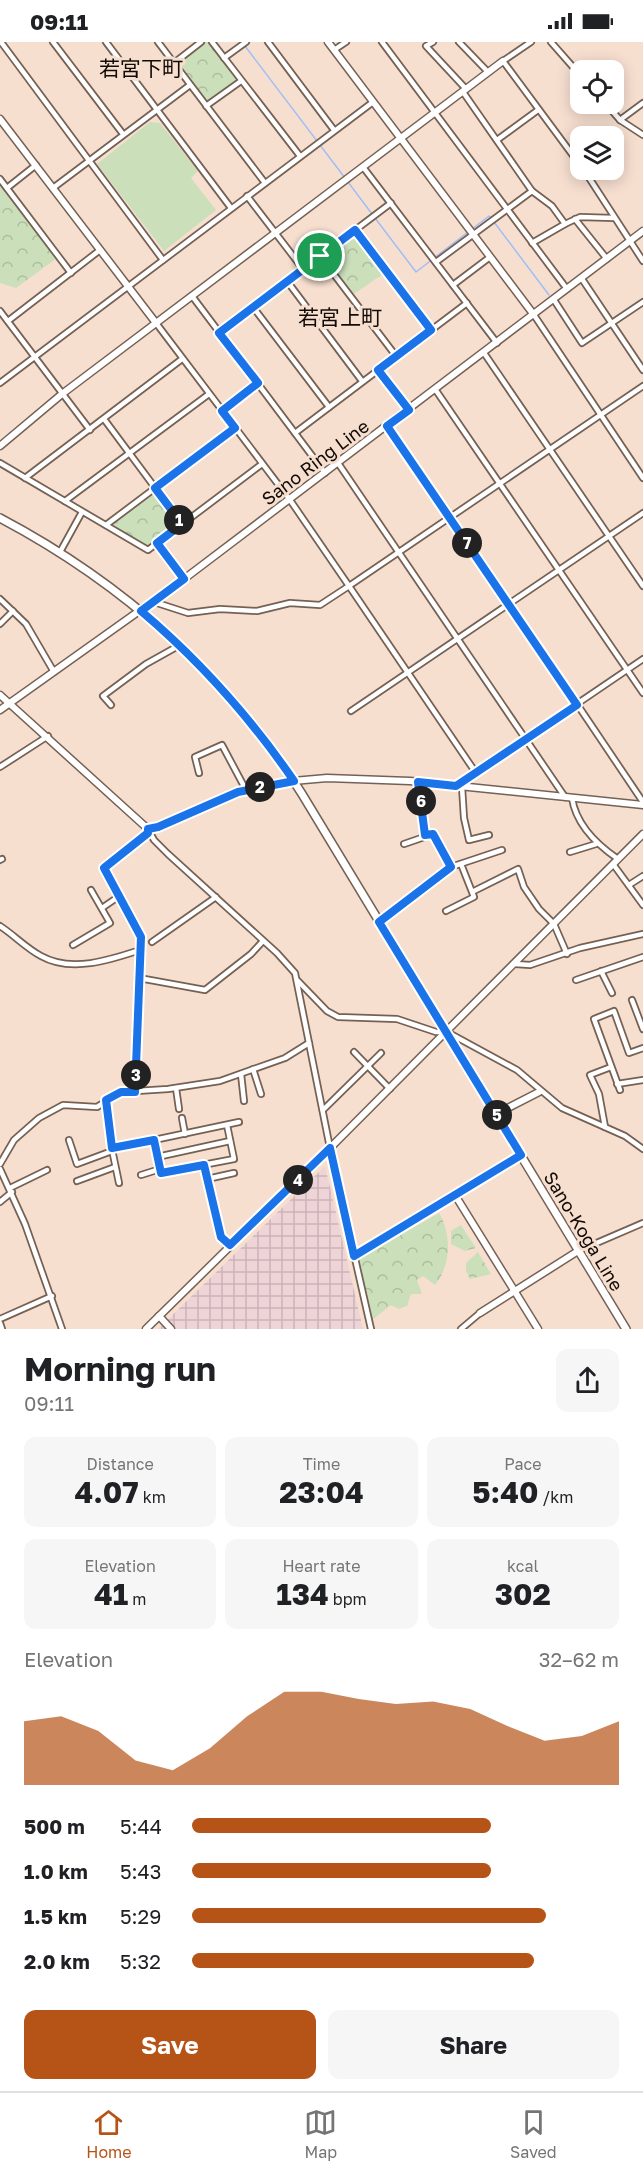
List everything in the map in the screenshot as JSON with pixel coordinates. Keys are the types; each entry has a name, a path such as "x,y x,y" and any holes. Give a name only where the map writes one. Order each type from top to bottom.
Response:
{"main road":[{"name":"Sano-Koga Line","path":"0,518 60,552 141,611 180,645 248,718 294,781 626,1329"}],"street":[{"path":"1,42 163,260"},
{"path":"53,42 123,134"},
{"path":"106,42 231,208"},
{"path":"158,42 265,183"},
{"path":"174,63 201,42"},
{"path":"212,42 300,156"},
{"path":"224,58 246,42"},
{"path":"268,42 334,130"},
{"path":"328,42 534,315 643,478"},
{"path":"334,51 346,42"},
{"path":"382,42 567,289"},
{"path":"433,42 426,46 464,90 532,191 552,206 565,224"},
{"path":"459,42 488,72"},
{"path":"0,446 62,394 464,90 531,42"},
{"path":"551,42 570,64"},
{"path":"503,61 570,152"},
{"path":"206,106 241,81"},
{"path":"53,188 190,85"},
{"path":"0,383 373,102"},
{"path":"621,120 643,103"},
{"path":"497,140 538,110"},
{"path":"615,114 643,135"},
{"path":"0,118 290,500 476,773"},
{"path":"7,188 36,165"},
{"path":"363,167 497,343"},
{"path":"0,179 71,273"},
{"path":"590,180 643,261"},
{"path":"436,262 532,191"},
{"path":"247,196 303,269"},
{"path":"219,333 391,203"},
{"path":"532,243 575,219 614,218"},
{"path":"575,219 607,259"},
{"path":"355,230 431,330"},
{"name":"Sano Ring Line","path":"0,710 154,602 643,231"},
{"path":"8,321 100,250"},
{"path":"320,256 396,356"},
{"path":"453,285 490,257"},
{"path":"582,279 643,370"},
{"path":"287,281 362,381"},
{"path":"192,296 325,473"},
{"path":"554,300 582,343 643,302"},
{"path":"295,433 466,303"},
{"path":"253,307 328,407"},
{"path":"0,311 90,430"},
{"path":"484,353 643,586"},
{"path":"25,478 182,360"},
{"path":"378,370 409,410"},
{"path":"222,411 258,383"},
{"path":"154,602 188,613 220,609 257,611 290,603 320,605 643,386"},
{"path":"435,389 643,693"},
{"path":"65,501 209,394"},
{"path":"104,419 182,524"},
{"path":"387,426 643,803"},
{"path":"106,525 235,428"},
{"path":"0,463 144,549 157,543 262,464"},
{"path":"338,463 569,797 596,844 615,861 643,906"},
{"path":"60,552 82,512"},
{"path":"351,711 643,513"},
{"path":"157,543 184,579"},
{"path":"0,599 26,624 54,672"},
{"path":"0,624 13,611"},
{"path":"111,705 103,696 146,664 180,645"},
{"path":"459,787 643,659"},
{"path":"0,695 48,736 289,964 298,981 327,1011 338,1017 397,1019 435,1032 447,1032 517,1070 539,1092 562,1108 605,1127 643,1149"},
{"path":"0,766 48,736"},
{"path":"199,773 195,757 222,745 246,790"},
{"path":"135,1092 141,937 118,897 105,868 148,831 246,790 294,781 345,778 418,782 643,803"},
{"path":"418,782 425,835"},
{"path":"459,787 469,840 489,836"},
{"path":"404,843 433,834 451,867"},
{"path":"146,1329 390,1089 643,834"},
{"path":"570,852 596,844"},
{"path":"379,922 451,867 502,850"},
{"path":"446,911 474,897 474,891 461,864"},
{"path":"474,891 518,869 524,886 538,909 554,924 567,954"},
{"path":"629,885 643,876"},
{"path":"73,945 110,923 91,890"},
{"path":"102,908 118,897"},
{"path":"153,942 216,897"},
{"path":"0,926 40,956 56,963 97,961 140,950"},
{"path":"515,964 530,965 628,936 643,934"},
{"path":"139,978 205,990 251,954 263,941"},
{"path":"576,980 643,957"},
{"path":"601,971 612,993"},
{"path":"298,981 330,1148 371,1329"},
{"path":"632,1000 643,1029"},
{"path":"620,1090 594,1019 614,1011 629,1053 643,1048"},
{"path":"0,1164 14,1140 53,1109 63,1105 97,1107 121,1092 176,1088 220,1081 285,1058 309,1043"},
{"path":"354,1052 390,1089"},
{"path":"323,1110 381,1053"},
{"path":"605,1127 599,1094 590,1075 611,1067"},
{"path":"253,1069 261,1094"},
{"path":"241,1074 244,1101"},
{"path":"617,1084 643,1080"},
{"path":"176,1088 178,1109"},
{"path":"496,1114 539,1092"},
{"path":"106,1100 112,1150 119,1183"},
{"path":"182,1119 185,1134"},
{"path":"69,1140 77,1164 112,1150 239,1122"},
{"path":"154,1140 161,1173 234,1159 227,1125"},
{"path":"157,1157 230,1141"},
{"path":"637,1144 643,1143"},
{"path":"354,1256 521,1155"},
{"path":"204,1165 221,1237 230,1245"},
{"path":"77,1181 115,1167"},
{"path":"0,1169 11,1190 52,1296 62,1329"},
{"path":"141,1175 160,1169"},
{"path":"0,1202 11,1190 47,1170"},
{"path":"207,1179 234,1173"},
{"path":"455,1195 538,1329"},
{"path":"461,1329 480,1313 578,1251 643,1223"},
{"path":"2,1329 0,1321 52,1296"},
{"path":"159,1316 171,1329"}],"shaded area":[{"path":"325,1166 363,1329 158,1329"}],"green space":[{"path":"206,42 210,43 240,81 206,105 178,65"},
{"path":"150,122 160,123 198,171 191,178 216,210 164,251 97,164"},
{"path":"0,184 57,258 16,288 0,283"},
{"path":"353,236 383,274 354,294 325,257"},
{"path":"156,493 179,524 147,548 114,527 114,522"},
{"path":"439,1213 446,1230 448,1250 444,1269 435,1285 423,1276 417,1280 422,1294 411,1294 407,1306 399,1309 391,1305 371,1321 358,1259"},
{"path":"461,1225 476,1248 465,1251 451,1244 451,1231"},
{"path":"478,1252 491,1274 470,1279 466,1271 466,1263"}],"waterway":[{"path":"245,46 345,178"},
{"path":"348,182 372,214"},
{"path":"472,229 489,216 491,218"},
{"path":"375,218 416,272 468,232"},
{"path":"494,222 549,295"}],"district":[{"name":"若宮下町","path":"141,68"},
{"name":"若宮上町","path":"340,317"}],"route":[{"path":"355,230 431,330 378,370 409,410 387,426 577,705 456,786 418,782 425,835 433,834 451,867 379,922 521,1155 354,1256 330,1148 230,1245 221,1237 204,1165 161,1173 154,1140 112,1148 106,1100 121,1092 135,1092 141,937 118,897 105,868 148,833 148,829 158,827 238,792 294,781 257,730 226,693 190,655 141,611 184,579 157,543 182,524 155,488 235,428 222,411 258,383 219,333 320,256 355,230"}]}
